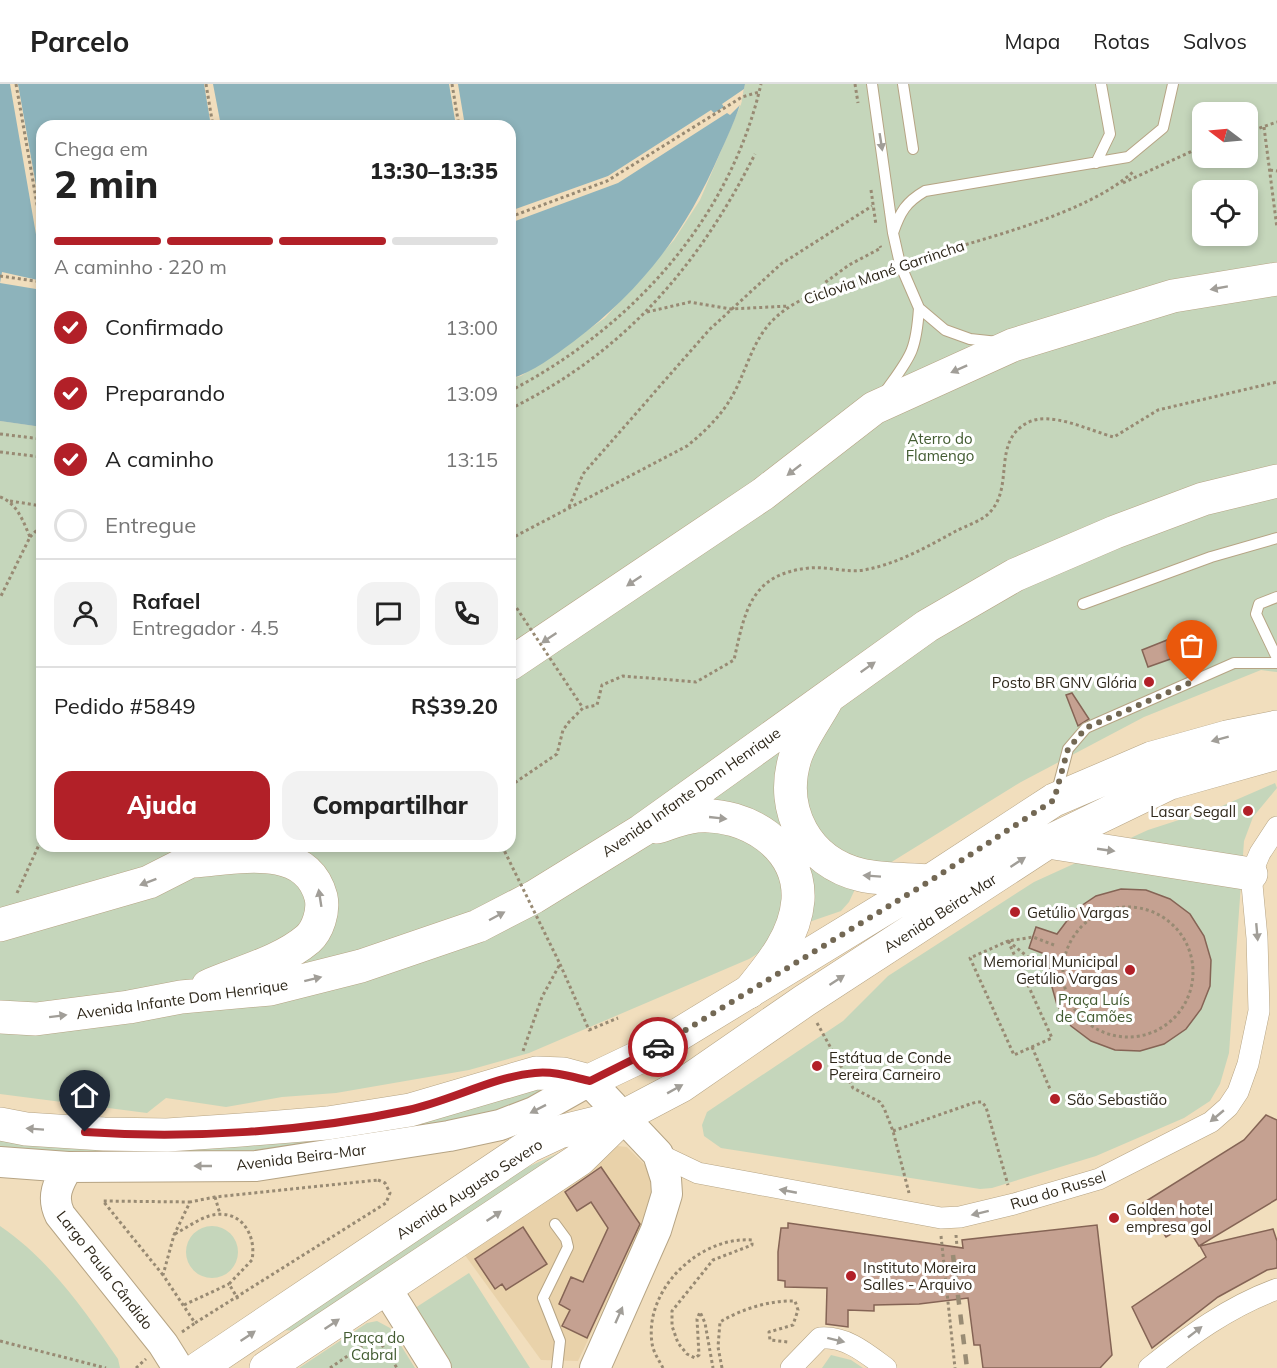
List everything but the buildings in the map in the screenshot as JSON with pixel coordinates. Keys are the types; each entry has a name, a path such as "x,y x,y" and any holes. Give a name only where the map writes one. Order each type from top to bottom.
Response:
{"main road":[{"path":"516,660 763,494 874,408 1013,345 1173,296 1277,279"},
{"name":"Avenida Infante Dom Henrique","path":"0,1017 36,1019 129,1007 182,997 270,989 420,947 478,926 534,897 641,831 927,626 1015,575 1115,532 1203,499 1277,481"},
{"path":"830,694 796,757 790,783 791,803 797,825 808,844 824,858 845,870 863,876 930,881"},
{"name":"Avenida Beira-Mar","path":"0,1162 68,1167 256,1166 449,1136 500,1125 534,1112 590,1081 650,1052 930,881 1054,800 1152,758 1227,737 1277,727"},
{"name":"Avenida Beira-Mar","path":"624,1116 681,1086 804,1001 1048,842 1170,783 1277,753"},
{"path":"641,831 696,816 734,819 753,826 767,836 791,865 797,881 798,900 790,932 778,956 749,992"},
{"path":"1048,842 1251,874"},
{"path":"1,925 149,882 206,853 286,859 298,864 311,875 322,902 317,927 302,943 287,953 182,997"},
{"name":"Avenida Beira-Mar","path":"0,1124 37,1129 167,1134 328,1123 410,1110 513,1077 536,1073 563,1074 590,1081"},
{"name":"Rua do Russel","path":"590,1081 658,1154 666,1179 664,1210 595,1368"},
{"path":"266,1368 579,1159 624,1116"},
{"name":"Avenida Augusto Severo","path":"199,1368 529,1146 559,1132 624,1116"},
{"name":"Largo Paula Cândido","path":"68,1167 59,1181 55,1206 163,1344 178,1368"},
{"path":"386,1288 436,1368"}],"street":[{"path":"1251,874 1260,853 1277,827"},
{"name":"Rua do Russel","path":"658,1154 698,1173 914,1214 954,1218 1014,1204 1099,1179 1211,1122 1228,1107 1238,1092 1248,1064 1259,1011 1257,938 1251,874"},
{"path":"1149,1368 1206,1323 1257,1296 1277,1289"},
{"path":"791,1368 809,1346 820,1338 833,1337 856,1346 886,1368"}],"lane":[{"path":"872,84 893,233 900,264 919,308 945,330 962,336 1013,345"},
{"path":"903,84 913,149"},
{"path":"1096,163 1110,134 1101,84"},
{"path":"893,233 900,212 909,200 925,191 1128,157 1163,128 1173,84"},
{"path":"874,408 909,361 916,339 919,308"},
{"path":"1083,604 1211,557 1277,538"},
{"path":"1277,597 1259,604 1256,614 1277,658"},
{"path":"1054,800 1068,749 1086,728 1234,663 1277,663"},
{"path":"555,1224 566,1239 568,1247 543,1298 560,1341 558,1368"}],"path":[{"path":"16,84 36,199"},
{"path":"206,84 212,120"},
{"path":"452,84 458,120"},
{"path":"516,388 546,372 598,336 645,294 696,231 742,144 761,84"},
{"path":"855,84 859,105"},
{"path":"516,215 607,181 742,97 759,92"},
{"path":"1258,129 1277,123"},
{"path":"1264,127 1277,228"},
{"path":"1120,184 1192,151"},
{"path":"516,406 591,362 629,330 691,261 728,208 755,154"},
{"name":"Ciclovia Mané Garrincha","path":"516,535 687,446 711,427 736,389 763,333 773,319 790,306 900,264 1050,217 1120,184 1136,170"},
{"path":"1270,170 1277,171"},
{"path":"870,187 877,236"},
{"path":"568,508 583,474 709,330 780,264 872,206"},
{"path":"822,293 823,284 849,265 880,248 879,242"},
{"path":"0,276 36,281"},
{"path":"646,312 690,302 731,309 790,306"},
{"path":"516,782 557,754 563,730 583,708 597,705 602,685 623,676 696,682 734,660 745,613 759,587 779,575 810,568 862,571 908,556 991,513 1002,495 1010,438 1028,422 1056,418 1114,437 1158,410 1277,382"},
{"path":"0,435 36,438"},
{"path":"0,452 36,456"},
{"path":"0,497 36,505"},
{"path":"10,501 23,519 30,537"},
{"path":"0,598 30,537 36,531"},
{"path":"516,607 583,708"},
{"path":"1,925 36,851"},
{"path":"505,852 590,1030 618,1018"},
{"path":"1008,941 1064,986 1071,1006 1086,1023 1105,1034 1126,1038 1149,1035 1168,1025 1183,1009 1192,988 1194,966 1188,944 1168,920 1139,907 1118,907 1098,914 1081,927 1075,935 1063,964 1064,986"},
{"path":"1008,941 1052,1038 1014,1055 970,958 1008,941 1033,938 1054,945"},
{"path":"513,1077 542,997 560,964"},
{"path":"804,1001 850,1083 880,1102 893,1131 914,1214"},
{"path":"1032,1047 1050,1089"},
{"path":"893,1131 976,1102 982,1102 986,1107 1014,1204"},
{"path":"378,1180 385,1183 390,1193 386,1203 238,1299 195,1323 163,1275 103,1201 190,1202 215,1197 378,1180"},
{"path":"215,1197 220,1214"},
{"path":"163,1275 174,1235 190,1202"},
{"path":"174,1235 194,1223 220,1214 243,1223 253,1239 252,1260 229,1284 184,1305"},
{"path":"663,1368 653,1348 651,1332 653,1312 662,1293 696,1254 712,1245 752,1240 752,1245 713,1260 672,1311 672,1326 678,1343 694,1359 699,1355 697,1318 700,1312 705,1323 713,1368"},
{"path":"956,1242 957,1247"},
{"path":"942,1244 955,1368"},
{"path":"229,1284 238,1299"},
{"path":"722,1368 718,1347 720,1322 759,1306 795,1301 798,1310 793,1325 769,1332 770,1340 805,1342 809,1346"},
{"path":"0,1341 106,1368"},
{"path":"330,1368 368,1342 382,1345 397,1368"}],"shaded area":[{"path":"617,1146 627,1147 650,1170 653,1188 652,1206 578,1361 541,1360 462,1251"}],"green space":[{"name":"Aterro do Flamengo","path":"745,84 1277,84 1277,672 1261,670 1144,717 1021,782 877,871 857,885 849,902 841,911 809,922 749,959 529,1053 469,1070 336,1093 282,1097 226,1107 166,1098 147,1113 0,1094 0,421 36,426 36,852 516,852 516,377 605,318 674,240 700,200 741,104"},
{"name":"Praça Luís de Camões","path":"1275,783 1277,788 1253,817 1244,841 1229,1053 1220,1084 1210,1101 1184,1118 1096,1156 992,1188 980,1189 721,1148 704,1136 702,1125 707,1112 843,1021 888,976 1034,882 1148,830 1222,806"},
{"path":"543,1088 553,1091 454,1125 294,1147 222,1153 112,1156 0,1149 0,1130 93,1137"},
{"path":"563,1151 299,1331 282,1330 519,1171"},
{"path":"0,1226 34,1254 65,1287 118,1359 120,1368 0,1368"},
{"path":"207,1226 217,1226 231,1233 238,1252 231,1271 217,1278 207,1278 197,1274 190,1267 186,1257 186,1247 190,1237 197,1230"},
{"path":"469,1273 530,1368 449,1368 412,1310"},
{"name":"Praça do Cabral","path":"377,1321 390,1328 415,1368 299,1368 367,1323"},
{"path":"831,1355 851,1360 863,1368 822,1368"}],"water":[{"path":"0,84 745,84 735,119 707,182 677,234 660,258 620,302 598,322 543,363 516,377 516,120 36,120 36,426 0,421"}],"pier":[{"path":"10,84 18,84 36,185 36,234"},
{"path":"204,84 213,84 220,120 210,120"},
{"path":"449,84 458,84 464,120 455,120"},
{"path":"744,89 741,104 730,115 727,113 618,183 516,221 516,209 608,176 711,110 714,113 724,107 722,104"},
{"path":"2,272 36,280 36,289 0,283"}],"railway":[{"path":"953,1255 967,1368"}],"way so far":[{"path":"658,1047 930,881 1054,800 1068,749 1086,728 1192,682"}],"place":[{"name":"Posto BR GNV Glória","path":"1149,682"},
{"name":"Lasar Segall","path":"1248,811"},
{"name":"Getúlio Vargas","path":"1015,912"},
{"name":"Memorial Municipal Getúlio Vargas","path":"1130,970"},
{"name":"Estátua de Conde Pereira Carneiro","path":"817,1066"},
{"name":"São Sebastião","path":"1055,1099"},
{"name":"Golden hotel empresa gol","path":"1114,1218"},
{"name":"Instituto Moreira Salles - Arquivo","path":"851,1276"}],"route":[{"path":"85,1132 167,1134 328,1123 410,1110 513,1077 536,1073 563,1074 590,1081 658,1047"}]}
